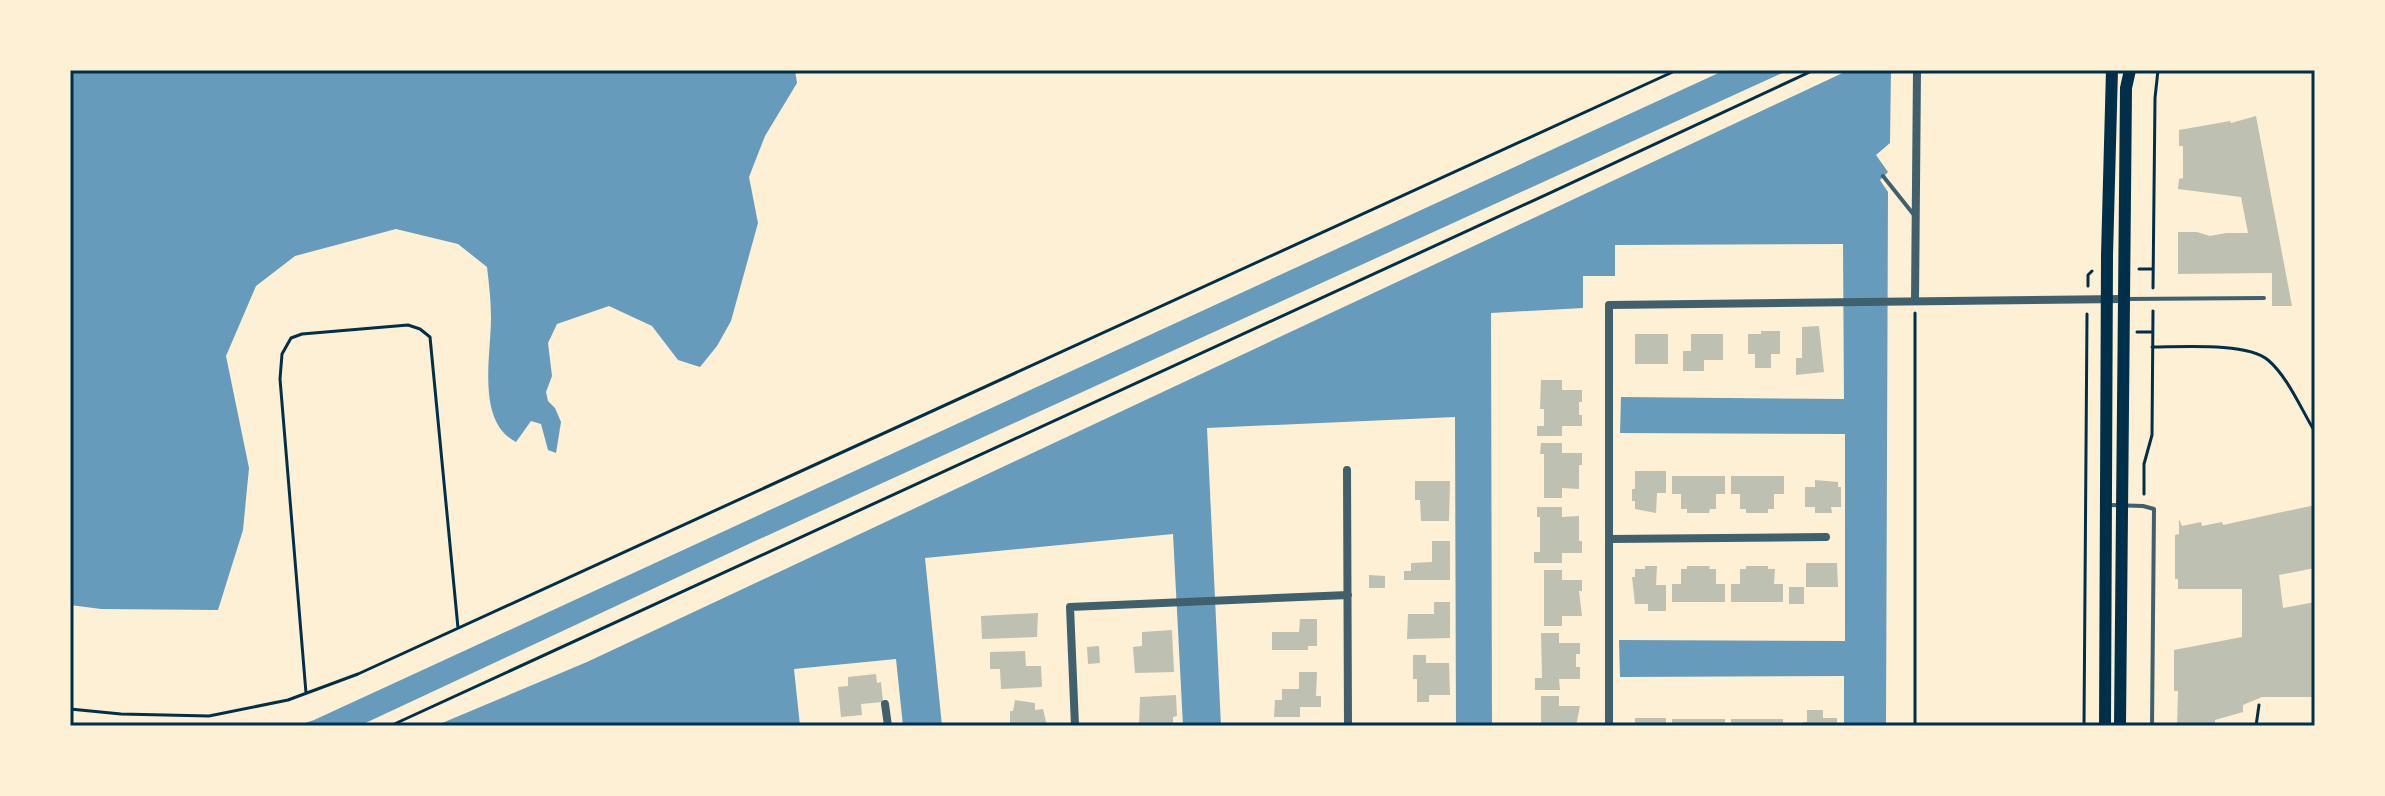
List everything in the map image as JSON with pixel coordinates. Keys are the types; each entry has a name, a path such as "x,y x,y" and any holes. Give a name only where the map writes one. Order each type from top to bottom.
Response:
{"main road":[{"path":"2105,726 2107,269 2112,70"},
{"path":"2120,726 2126,88 2130,70"}],"street":[{"path":"1915,301 1917,70"},
{"path":"1609,726 1609,305 2123,299"},
{"path":"1347,470 1348,726"},
{"path":"1609,539 1826,537"},
{"path":"1075,726 1070,607 1348,595"},
{"path":"885,704 888,726"}],"lane":[{"path":"1883,176 1916,218"},
{"path":"2123,299 2264,298"},
{"path":"2107,504 2154,509 2152,726"}],"path":[{"path":"70,709 121,714 209,716 288,700 358,674 1677,70"},
{"path":"390,726 1516,210 1814,70"},
{"path":"2143,506 2144,464 2152,435 2155,98 2158,70"},
{"path":"2088,286 2088,275 2096,268 2107,269"},
{"path":"2124,269 2153,269"},
{"path":"1915,301 1915,726"},
{"path":"2084,726 2087,320"},
{"path":"306,693 280,379 282,354 291,338 302,334 408,325 430,337 458,628"},
{"path":"2152,347 2241,350 2266,358 2277,370 2315,432"},
{"path":"2256,726 2259,705"}],"water":[{"path":"70,70 795,70 797,83 765,136 749,177 758,223 731,321 700,367 678,360 652,326 609,306 557,324 548,343 552,376 546,392 561,422 556,453 548,450 541,424 531,421 516,442 503,432 495,419 488,386 491,318 487,267 458,244 396,229 295,256 256,286 226,356 249,468 243,530 218,610 101,609 70,605"},
{"path":"1725,70 1789,70 753,542 359,726 296,726 314,720"},
{"path":"1849,70 1891,70 1890,143 1876,155 1888,172 1880,180 1888,192 1886,726 1844,726 1844,676 1620,677 1619,640 1845,641 1845,434 1620,433 1621,397 1844,399 1843,244 1615,245 1615,276 1583,276 1583,308 1491,313 1492,726 1456,726 1455,417 1207,428 1221,726 1183,726 1173,534 925,558 942,726 903,726 896,659 794,669 800,726 435,726 587,662"}],"building":[{"path":"2256,116 2292,306 2272,306 2272,273 2178,274 2178,232 2210,236 2248,233 2241,197 2178,189 2179,179 2183,178 2183,146 2179,146 2179,130 2231,123"},
{"path":"1819,326 1824,372 1796,375 1796,358 1802,358 1802,327"},
{"path":"1761,331 1780,331 1780,354 1771,354 1771,368 1755,368 1755,354 1748,354 1748,334 1761,334"},
{"path":"1635,334 1668,334 1668,364 1635,364"},
{"path":"1691,334 1723,334 1723,360 1704,360 1704,371 1683,371 1683,351 1691,351"},
{"path":"1541,380 1562,380 1562,390 1582,390 1579,415 1582,415 1582,426 1562,426 1562,436 1537,436 1537,426 1544,426 1544,409 1540,409"},
{"path":"1541,443 1562,443 1562,453 1582,453 1579,489 1562,488 1562,498 1544,498"},
{"path":"1635,471 1666,471 1666,493 1657,493 1656,513 1635,509 1632,489 1635,489"},
{"path":"1672,476 1725,476 1725,494 1716,494 1716,509 1710,509 1709,513 1687,513 1687,509 1681,509 1681,494 1672,494"},
{"path":"1731,476 1784,476 1784,494 1774,494 1774,509 1768,509 1768,513 1746,513 1746,509 1740,509 1740,494 1731,494"},
{"path":"1815,480 1838,482 1841,507 1831,507 1832,513 1815,513 1815,507 1805,507 1805,487 1815,487"},
{"path":"1415,481 1450,481 1449,521 1421,521 1420,500 1415,500"},
{"path":"2315,505 2315,568 2279,575 2283,608 2315,602 2315,697 2262,697 2243,705 2243,712 2215,720 2215,725 2177,726 2174,650 2242,637 2242,589 2178,589 2178,579 2175,579 2175,535 2179,534 2179,519 2182,526 2201,522 2202,526 2222,522 2223,525"},
{"path":"1537,507 1562,507 1562,517 1579,516 1582,553 1562,553 1562,563 1534,563 1534,552 1540,552"},
{"path":"1432,541 1450,541 1450,580 1404,580 1404,571 1411,571 1411,563 1432,562"},
{"path":"1806,563 1837,563 1838,587 1806,587"},
{"path":"1645,566 1657,566 1656,585 1666,585 1666,611 1648,611 1648,604 1635,604 1632,577 1635,577 1635,569 1645,569"},
{"path":"1687,566 1716,569 1716,584 1725,584 1725,602 1672,602 1672,584 1681,584 1681,569 1687,569"},
{"path":"1746,566 1775,569 1774,584 1783,584 1783,602 1731,602 1731,584 1740,584 1740,569 1746,569"},
{"path":"1544,570 1562,570 1562,580 1582,580 1582,591 1579,591 1582,616 1562,616 1562,626 1544,626"},
{"path":"1369,575 1385,576 1385,588 1369,588"},
{"path":"1789,587 1804,587 1804,604 1789,604"},
{"path":"1434,602 1450,602 1450,638 1407,639 1408,614 1434,614"},
{"path":"1038,613 1037,637 982,639 981,616"},
{"path":"1300,619 1317,619 1317,646 1308,646 1308,650 1272,650 1272,632 1299,632"},
{"path":"1172,630 1174,672 1135,673 1133,647 1142,646 1142,632"},
{"path":"1541,633 1559,633 1559,643 1580,643 1576,667 1580,667 1580,679 1559,679 1560,690 1535,690 1535,678 1542,678"},
{"path":"1099,646 1100,663 1088,664 1087,647"},
{"path":"1025,651 1026,666 1041,666 1042,687 1001,689 1000,669 990,669 990,652"},
{"path":"1413,655 1426,655 1426,663 1449,663 1450,695 1429,695 1429,702 1417,702"},
{"path":"1299,672 1317,672 1316,696 1321,696 1321,707 1300,707 1300,717 1274,717 1275,700 1282,700 1282,689 1299,689"},
{"path":"876,674 877,683 881,682 883,702 861,704 862,715 841,717 838,687 848,686 848,677"},
{"path":"1176,695 1177,716 1173,717 1173,726 1139,726 1140,697"},
{"path":"1541,696 1559,696 1559,706 1580,706 1576,726 1541,726"},
{"path":"1015,700 1035,703 1035,710 1043,709 1047,726 1010,726 1010,711 1013,711"},
{"path":"1807,710 1823,710 1823,718 1837,718 1837,726 1803,726 1803,722 1807,722"},
{"path":"1635,718 1666,718 1666,726 1635,726"},
{"path":"1672,719 1725,719 1725,726 1672,726"},
{"path":"1731,719 1783,719 1783,726 1731,726"}]}
